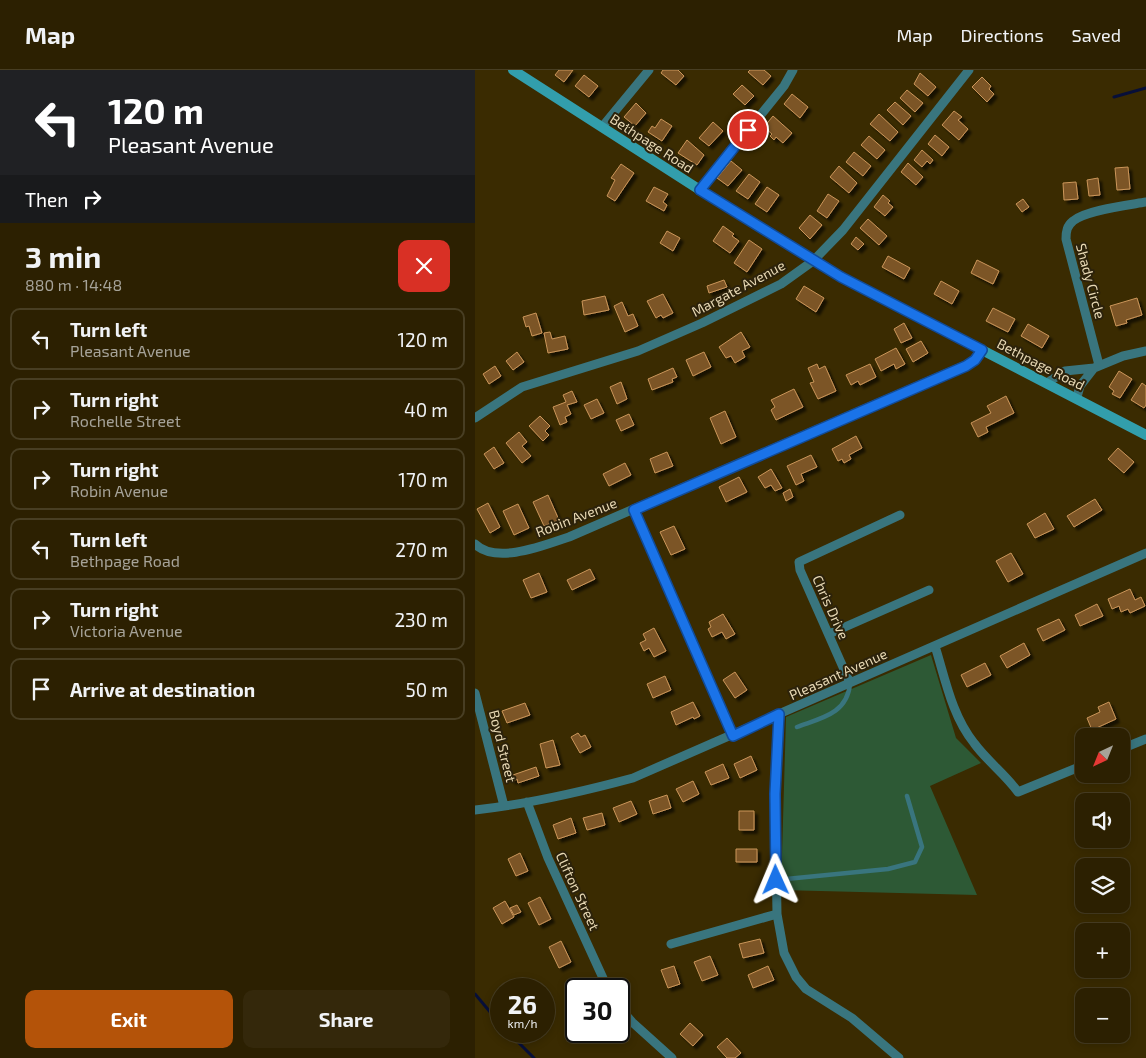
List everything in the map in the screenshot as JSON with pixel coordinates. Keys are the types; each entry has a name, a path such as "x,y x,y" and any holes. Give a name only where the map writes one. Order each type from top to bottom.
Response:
{"street":[{"name":"Bethpage Road","path":"513,70 813,261 982,350 1077,397 1146,435"},
{"path":"602,127 649,70"},
{"path":"700,190 784,86 793,70"},
{"name":"Margate Avenue","path":"475,418 522,387 623,357 702,323 781,284 813,261 843,230 969,70"},
{"name":"Shady Circle","path":"1097,367 1066,239 1067,228 1074,220 1085,215 1146,202"},
{"name":"Robin Avenue","path":"475,544 485,551 509,553 540,547 569,537 966,366 975,360 982,350"},
{"path":"1047,383 1065,371 1097,367 1146,351"},
{"path":"1077,397 1080,386 1097,367"},
{"path":"634,510 733,736"},
{"name":"Chris Drive","path":"850,683 800,570 799,562 900,515"},
{"name":"Pleasant Avenue","path":"475,810 593,789 633,778 733,736 1146,553"},
{"path":"829,634 929,590"},
{"path":"935,646 960,720 973,743 1009,779 1018,792 1075,769"},
{"name":"Boyd Street","path":"475,693 504,806"},
{"path":"779,714 775,794 776,880 777,914 784,953 796,977 813,994 870,1031 899,1058"},
{"path":"1130,745 1146,739"},
{"name":"Clifton Street","path":"527,802 548,858 603,978"},
{"path":"671,944 777,914"},
{"path":"630,1021 672,1058"}],"lane":[{"path":"797,727 831,714 841,707 849,696 850,683"},
{"path":"776,880 888,869 915,862 922,847 907,796"}],"green space":[{"path":"931,655 956,738 981,763 930,786 977,895 781,890 786,717"}],"building":[{"path":"559,70 573,70 564,82 555,75"},
{"path":"663,70 678,70 684,76 676,85 661,73"},
{"path":"750,70 764,70 771,76 763,85 748,72"},
{"path":"920,73 936,87 928,96 914,84"},
{"path":"584,75 598,86 589,97 575,86"},
{"path":"982,77 991,86 989,89 994,94 987,102 972,87"},
{"path":"742,85 754,96 745,105 733,94"},
{"path":"907,90 923,103 915,112 900,98"},
{"path":"792,94 808,107 800,118 784,104"},
{"path":"895,102 911,116 903,125 887,110"},
{"path":"636,103 646,113 635,126 624,117"},
{"path":"954,111 962,117 958,120 968,129 959,140 942,125"},
{"path":"879,114 898,132 890,141 870,124"},
{"path":"773,116 792,133 783,143 776,137 774,140 770,136 772,134 764,127"},
{"path":"661,119 672,126 662,141 648,132 652,126 655,128"},
{"path":"713,122 723,131 709,146 699,138"},
{"path":"935,135 949,147 942,156 928,144"},
{"path":"869,136 885,150 877,159 861,145"},
{"path":"687,140 704,155 697,165 678,153"},
{"path":"922,150 933,160 930,164 927,161 922,167 914,160"},
{"path":"854,152 871,166 863,176 846,162"},
{"path":"731,161 742,170 728,186 717,178"},
{"path":"908,163 923,177 916,185 901,172"},
{"path":"621,164 634,173 615,201 607,196 615,180 611,178"},
{"path":"839,166 857,183 849,193 830,177"},
{"path":"1128,167 1130,189 1117,190 1115,168"},
{"path":"749,174 760,182 748,199 736,191"},
{"path":"1098,178 1100,195 1089,196 1087,180"},
{"path":"1076,182 1078,199 1064,200 1063,183"},
{"path":"654,187 668,194 663,202 667,205 664,211 646,201"},
{"path":"767,187 779,195 767,212 755,204"},
{"path":"828,194 839,201 827,218 817,211"},
{"path":"883,195 890,201 888,203 893,207 885,216 874,207"},
{"path":"1023,199 1029,207 1022,212 1016,204"},
{"path":"810,215 822,225 810,239 799,228"},
{"path":"868,219 887,236 879,245 860,228"},
{"path":"723,226 734,234 732,236 739,241 730,253 713,241"},
{"path":"667,231 680,238 673,251 660,243"},
{"path":"856,237 864,244 858,250 851,244"},
{"path":"749,240 762,249 747,272 734,263"},
{"path":"888,256 910,268 904,279 882,267"},
{"path":"977,260 999,271 993,284 971,273"},
{"path":"724,280 727,287 709,293 707,286"},
{"path":"941,281 959,291 952,304 934,294"},
{"path":"804,286 824,298 816,312 796,299"},
{"path":"663,294 673,313 663,318 661,315 656,318 647,301"},
{"path":"605,296 609,310 584,315 582,301"},
{"path":"1137,298 1142,315 1126,320 1127,323 1116,326 1110,306"},
{"path":"622,302 628,316 633,314 638,326 625,332 614,306"},
{"path":"993,308 1015,319 1008,332 986,321"},
{"path":"536,313 542,333 532,336 529,326 526,327 523,317"},
{"path":"904,323 912,338 901,343 894,329"},
{"path":"1028,324 1049,336 1042,348 1021,336"},
{"path":"550,332 552,339 565,336 568,349 548,353 544,333"},
{"path":"741,332 750,347 742,351 745,357 735,363 731,356 726,358 719,347"},
{"path":"921,341 928,353 913,362 906,349"},
{"path":"896,348 905,364 896,369 894,364 881,371 875,359"},
{"path":"517,352 524,362 513,370 506,361"},
{"path":"704,352 711,367 693,376 686,360"},
{"path":"817,364 819,369 825,366 836,391 818,399 810,383 814,382 808,368"},
{"path":"870,364 876,377 860,385 858,381 851,385 846,375"},
{"path":"495,366 501,376 489,384 483,374"},
{"path":"673,368 677,377 672,379 673,382 652,390 648,379"},
{"path":"1119,371 1132,379 1120,398 1112,394 1114,391 1109,387"},
{"path":"621,382 627,399 617,404 610,387"},
{"path":"1142,383 1146,386 1146,405 1144,408 1131,400"},
{"path":"794,389 803,407 776,420 771,410 775,407 771,400"},
{"path":"572,391 577,402 567,405 571,414 565,417 567,422 560,425 553,407 566,402 563,395"},
{"path":"1006,396 1014,413 986,427 988,432 978,437 971,423 991,413 987,406"},
{"path":"597,399 604,413 591,419 584,405"},
{"path":"725,411 736,437 721,444 710,418"},
{"path":"629,414 634,425 621,431 616,420"},
{"path":"540,416 550,426 545,431 549,435 543,441 529,426"},
{"path":"519,432 527,442 522,446 531,456 522,463 506,443"},
{"path":"856,436 862,448 849,455 851,459 844,463 842,459 838,461 832,449"},
{"path":"494,447 504,463 494,469 484,454"},
{"path":"1118,448 1134,462 1124,473 1108,459"},
{"path":"667,452 673,466 655,473 650,459"},
{"path":"811,455 817,467 801,474 804,481 796,485 787,466"},
{"path":"625,463 631,475 609,486 603,474"},
{"path":"771,469 782,488 775,491 771,485 765,488 758,477"},
{"path":"739,477 747,492 726,502 719,487"},
{"path":"790,489 793,497 786,501 783,493"},
{"path":"548,495 559,520 544,526 533,502"},
{"path":"1095,499 1102,510 1074,527 1067,516"},
{"path":"488,503 500,527 490,533 477,509"},
{"path":"518,504 529,528 514,535 503,511"},
{"path":"1045,513 1054,529 1035,538 1027,524"},
{"path":"674,526 685,549 671,555 660,532"},
{"path":"1011,553 1023,574 1008,582 996,561"},
{"path":"590,569 595,579 572,590 567,580"},
{"path":"539,573 547,592 531,598 523,580"},
{"path":"1130,589 1135,600 1141,597 1145,606 1130,613 1128,609 1121,612 1119,606 1112,609 1108,599"},
{"path":"1097,604 1103,616 1080,626 1075,615"},
{"path":"723,614 735,634 726,639 722,632 712,637 708,629 711,627 709,622"},
{"path":"1059,619 1065,630 1043,641 1037,629"},
{"path":"654,628 666,651 654,657 649,648 644,651 640,643 646,640 643,634"},
{"path":"1024,643 1030,655 1007,668 1000,656"},
{"path":"985,663 991,675 967,687 961,675"},
{"path":"735,672 747,690 735,698 723,680"},
{"path":"665,676 671,690 653,698 647,684"},
{"path":"693,702 700,716 694,719 693,717 676,725 671,712"},
{"path":"1109,702 1116,719 1096,728 1091,728 1087,718 1100,712 1098,707"},
{"path":"525,703 530,715 507,723 502,711"},
{"path":"578,733 581,737 585,735 591,747 580,753 571,737"},
{"path":"553,740 560,765 546,768 540,744"},
{"path":"751,756 757,770 740,778 734,764"},
{"path":"723,764 729,778 711,785 705,772"},
{"path":"536,767 539,776 518,783 517,779 512,781 510,776"},
{"path":"693,781 699,794 683,802 676,789"},
{"path":"667,795 671,808 653,814 649,801"},
{"path":"631,801 637,814 619,822 613,808"},
{"path":"739,811 754,811 754,830 739,830"},
{"path":"602,813 605,825 587,830 583,818"},
{"path":"571,818 576,833 558,839 553,825"},
{"path":"736,849 757,849 757,862 736,862"},
{"path":"520,853 528,871 516,876 508,859"},
{"path":"540,897 551,919 539,925 528,903"},
{"path":"505,901 514,917 502,924 493,908"},
{"path":"517,905 521,912 514,915 510,908"},
{"path":"760,939 764,953 743,958 739,944"},
{"path":"561,941 571,962 559,968 549,947"},
{"path":"710,956 718,975 702,981 694,962"},
{"path":"674,966 680,984 668,988 661,970"},
{"path":"768,966 774,980 753,988 748,975"},
{"path":"690,1023 703,1035 693,1046 680,1034"},
{"path":"727,1038 741,1053 735,1058 727,1058 717,1047"}],"waterway":[{"path":"1114,97 1146,88"},
{"path":"475,994 490,1012"},
{"path":"519,1043 534,1058"}],"route":[{"path":"748,130 700,190 841,277 982,350 975,360 966,366 849,415 634,510 733,736 779,714 775,794 776,880"}]}
